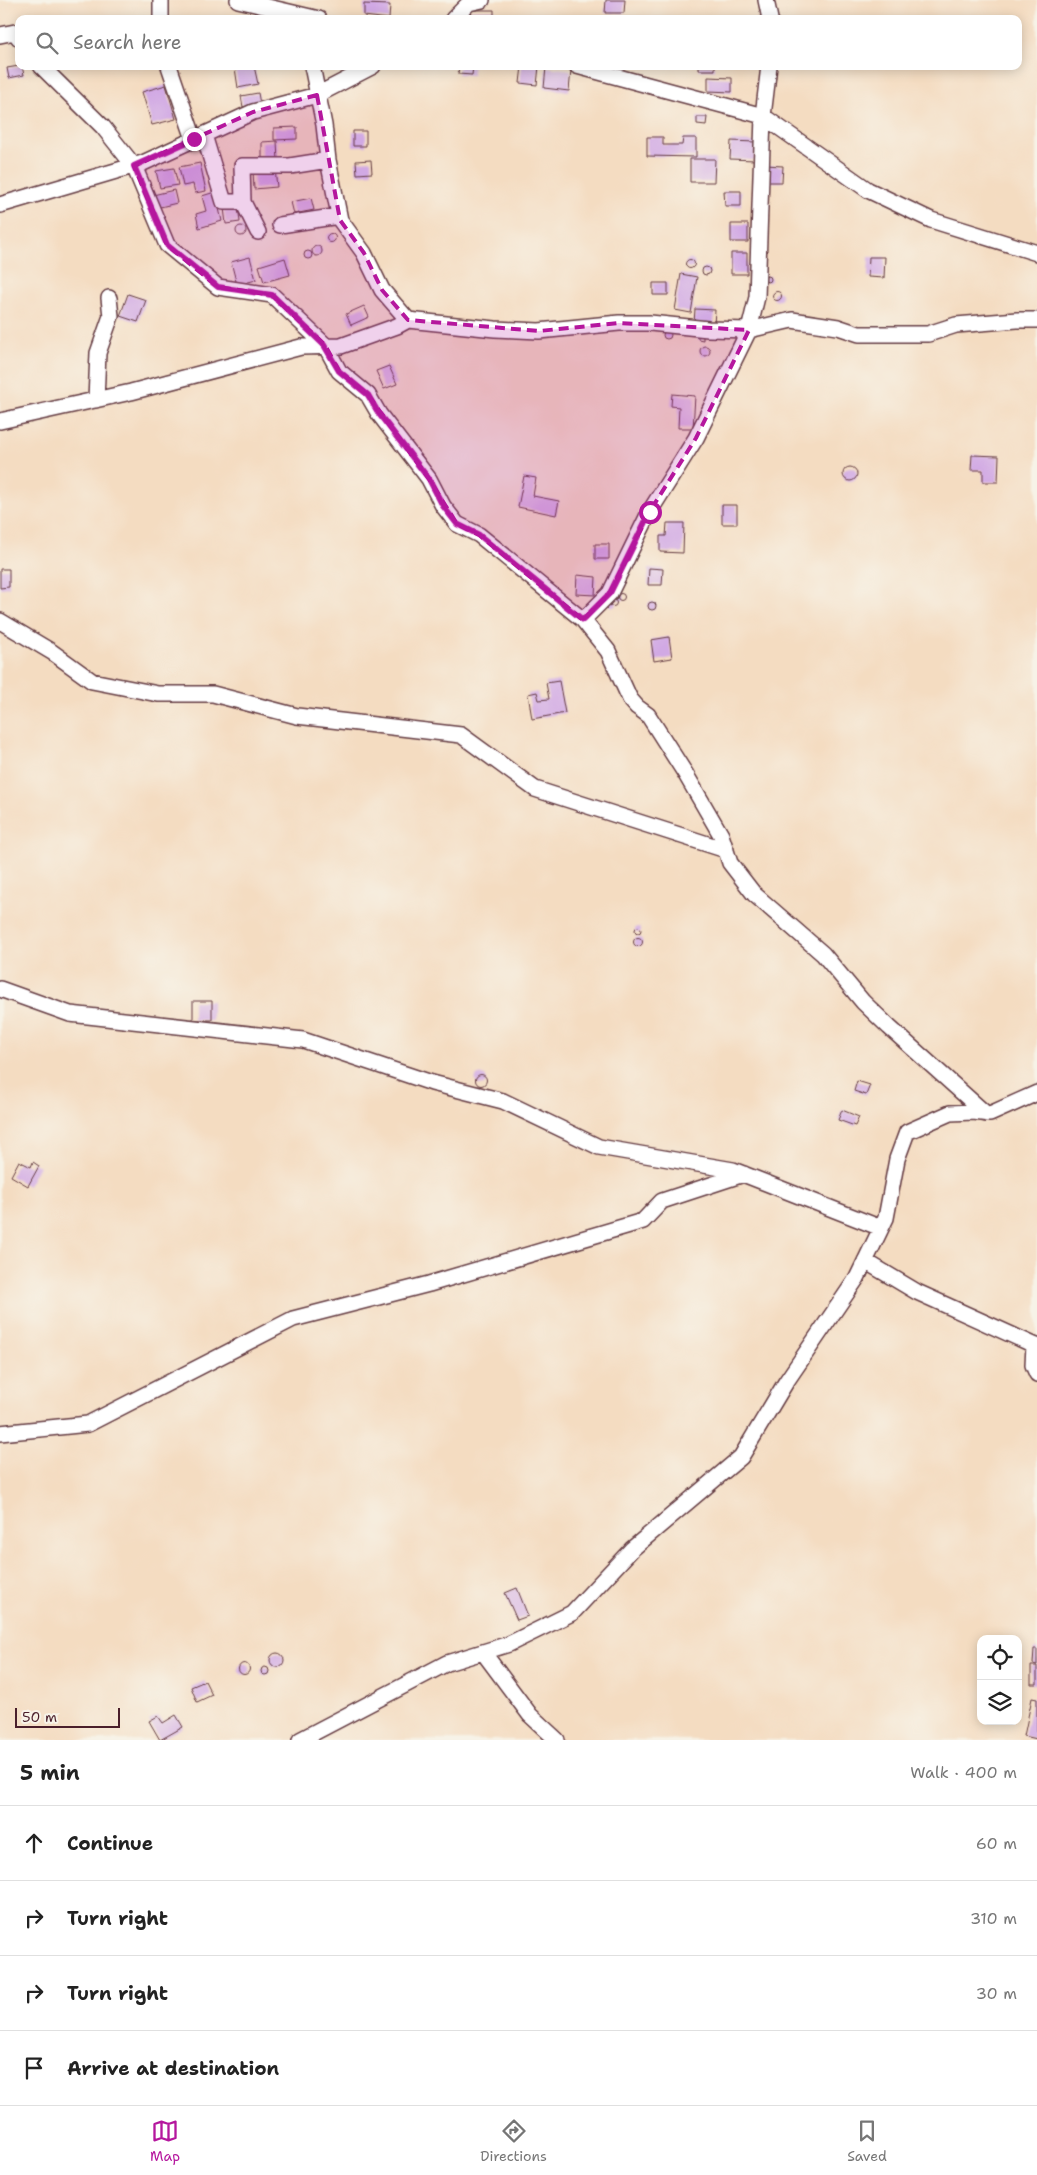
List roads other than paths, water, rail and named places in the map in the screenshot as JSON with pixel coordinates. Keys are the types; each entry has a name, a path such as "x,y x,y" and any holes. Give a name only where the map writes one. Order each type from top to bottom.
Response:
{"street":[{"path":"161,0 161,15"},
{"path":"238,0 298,15"},
{"path":"457,15 469,3 482,0"},
{"path":"766,0 769,15"},
{"path":"0,35 15,32"},
{"path":"45,70 102,127 134,166 167,245 218,287 272,295 324,345 339,371 368,395 379,414 432,483 443,506 457,524 479,535 583,620 608,651 630,699 637,707 648,714 685,773 721,835 730,863 754,894 823,954 869,1009 986,1114"},
{"path":"171,70 224,202 243,202"},
{"path":"313,70 339,216 346,231 364,254 382,290 408,320"},
{"path":"0,205 134,166 253,112 316,95 365,70"},
{"path":"592,70 763,116 868,190 932,220 1037,253"},
{"path":"583,620 610,593 650,512 696,438 749,330 757,297 763,116 769,70"},
{"path":"258,232 243,202 242,166 290,166 328,160"},
{"path":"280,225 339,216"},
{"path":"96,400 98,354 111,316 109,298"},
{"path":"0,421 96,400 301,347 341,346 397,326 408,320 495,329 540,331 619,323 650,323 708,329 749,330 792,320 838,327 859,334 928,334 956,325 1037,320"},
{"path":"0,621 52,652 92,681 158,694 212,694 297,716 461,735 535,789 726,850"},
{"path":"0,989 70,1014 303,1040 432,1084 503,1101 599,1147 733,1170 881,1228"},
{"path":"300,1740 447,1663 509,1644 572,1613 632,1550 741,1457 786,1382 857,1278 886,1218 897,1159 906,1132 950,1113 973,1112 986,1114 1037,1093"},
{"path":"0,1433 88,1424 293,1319 429,1284 643,1221 662,1201 744,1174"},
{"path":"865,1261 917,1292 1035,1346 1033,1365 1037,1374"},
{"path":"483,1652 530,1715 557,1740"}]}
